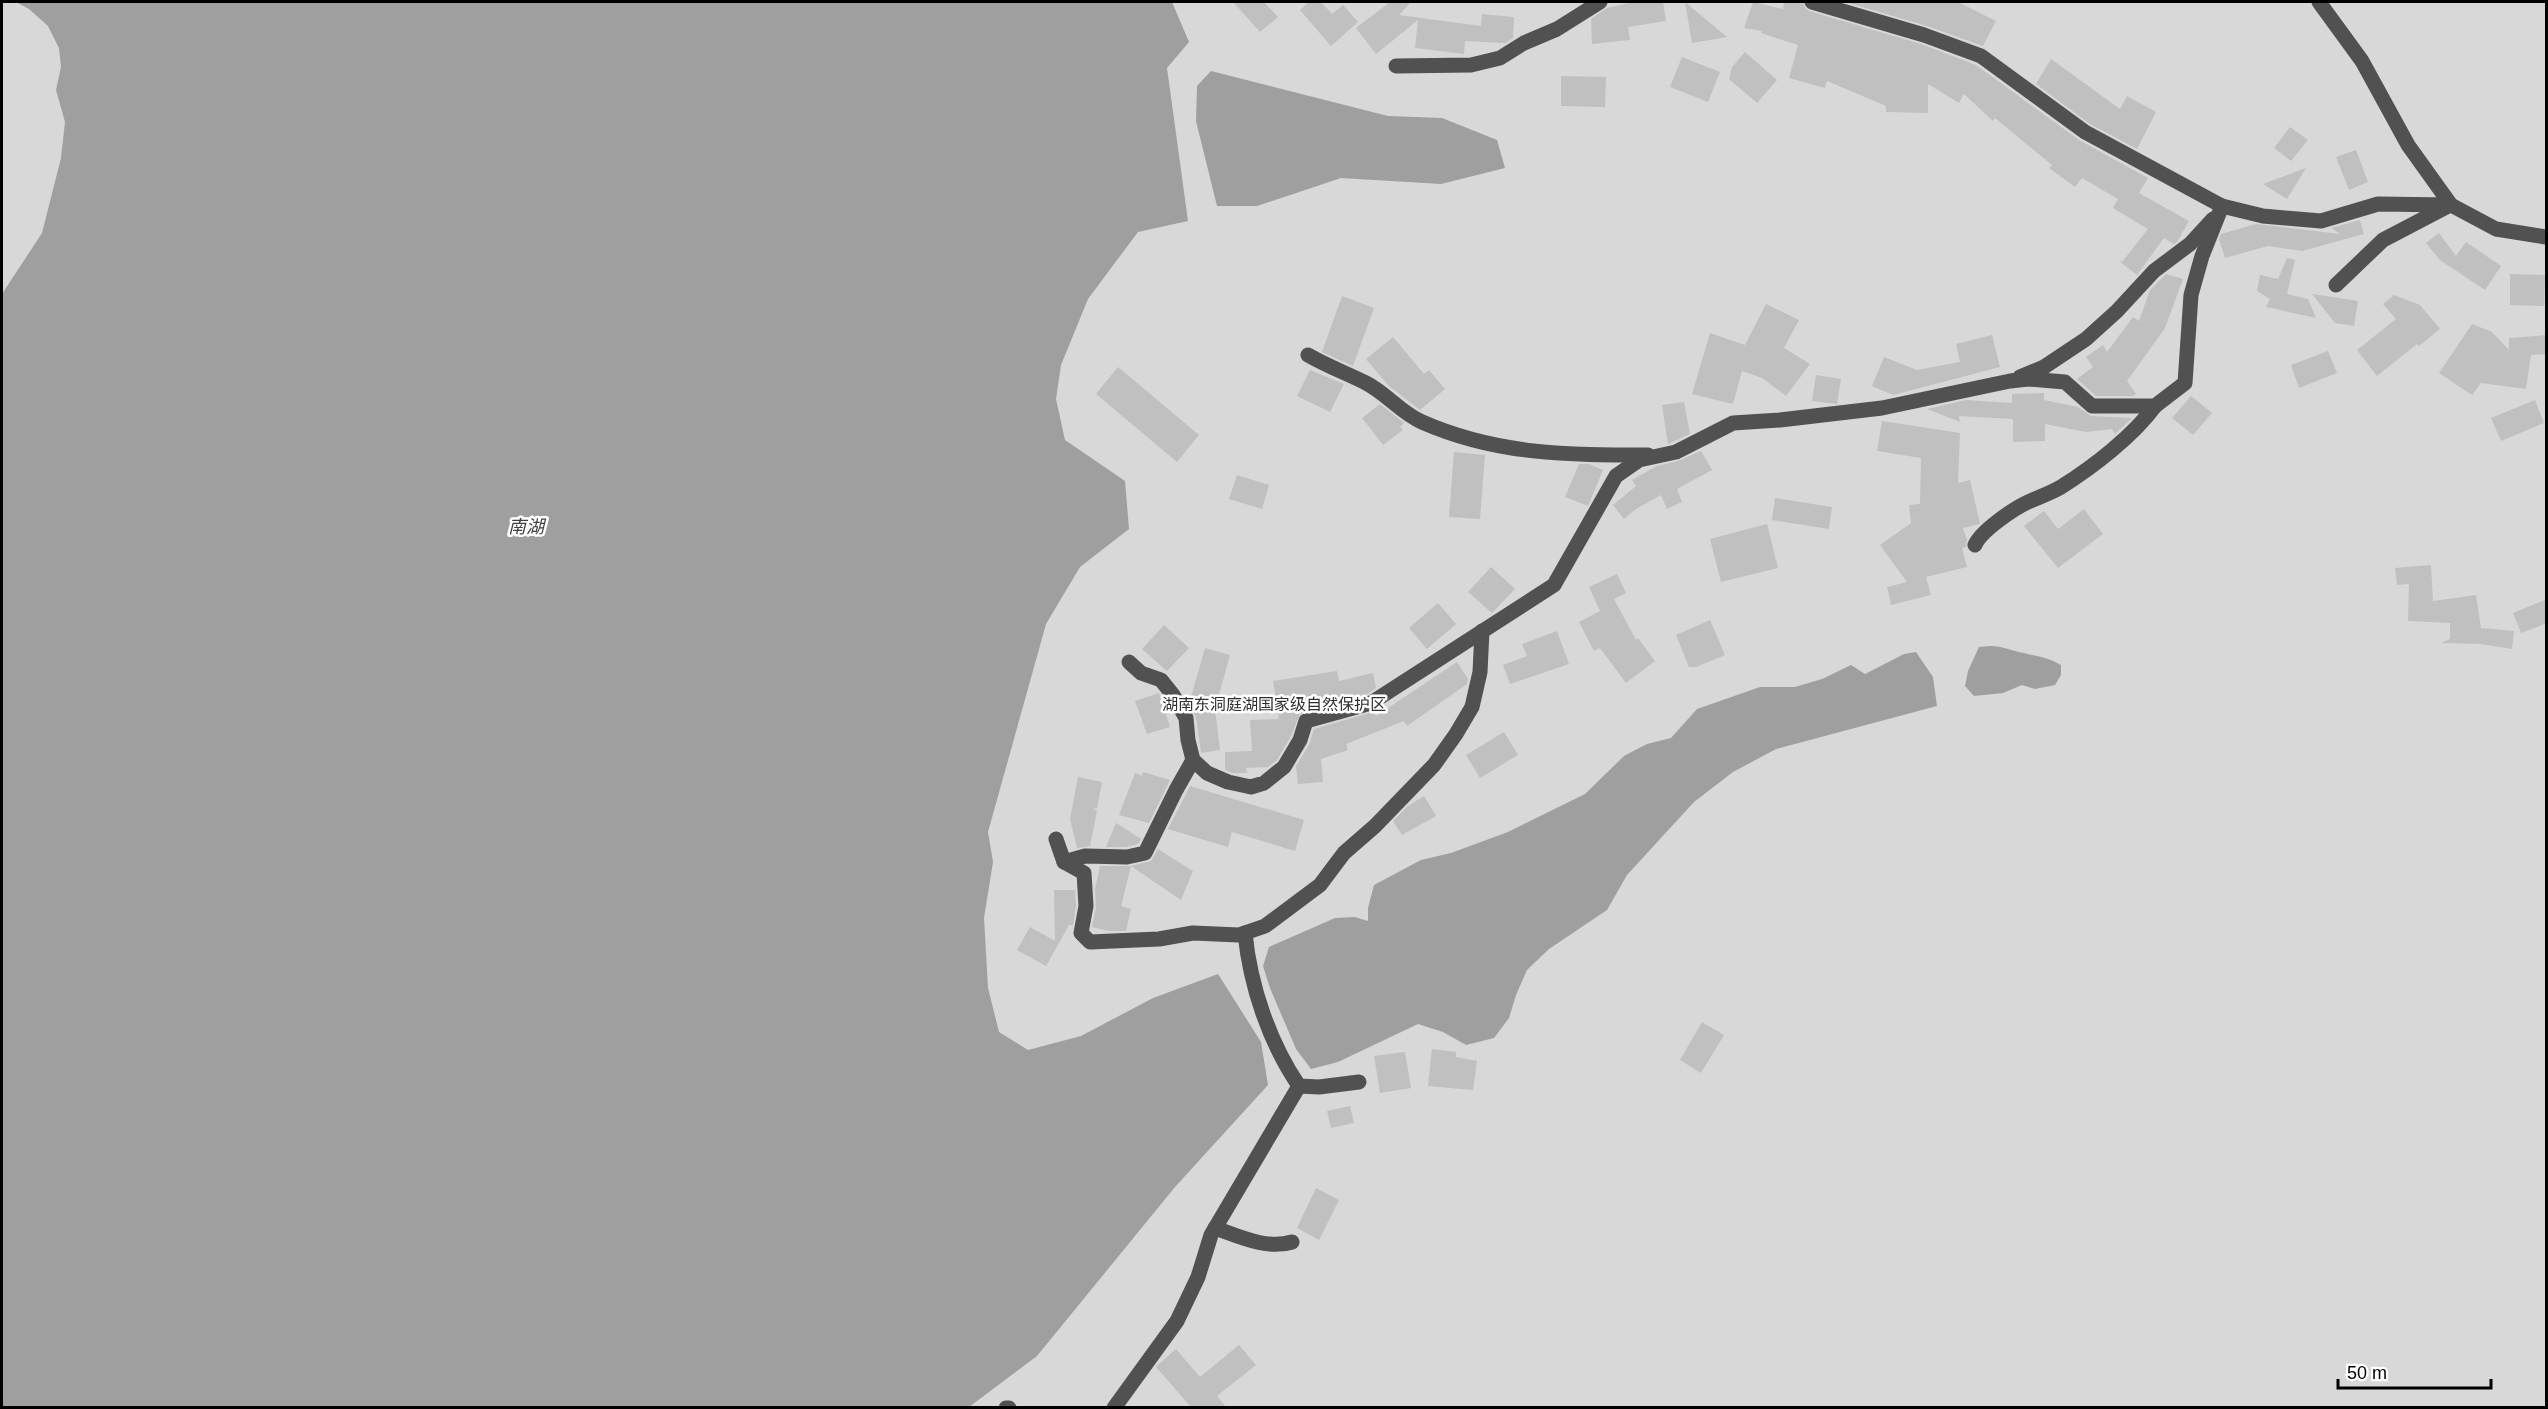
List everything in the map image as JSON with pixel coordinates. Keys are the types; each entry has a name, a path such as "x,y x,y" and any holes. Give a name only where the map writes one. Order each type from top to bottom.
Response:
{"street":[{"path":"1396,66 1471,65 1500,58 1524,43 1557,29 1600,2"},
{"path":"1812,2 1924,35 1981,56 2085,132 2221,209 2263,216 2321,221 2378,204 2451,205"},
{"path":"2319,2 2362,60 2408,145 2451,205 2496,230 2547,237"},
{"path":"2336,285 2383,240 2451,205"},
{"path":"2010,381 2044,367 2086,339 2117,311 2154,271 2190,244 2221,209"},
{"path":"1975,545 1977,540 1997,523 2025,503 2058,489 2087,470 2141,426 2156,406 2185,383 2191,295 2202,256 2221,209"},
{"path":"1308,355 1368,384 1397,407 1420,421 1472,441 1510,450 1561,455 1660,455"},
{"path":"1130,662 1141,674 1161,680 1173,695 1186,718 1193,760 1206,773 1228,782 1251,787 1264,783 1284,767 1300,740 1306,721 1371,704 1554,585 1616,477 1639,460 1676,452 1733,423 1882,408 2028,379 2065,382 2092,406 2156,406"},
{"path":"1056,839 1064,862 1084,873 1086,906 1081,933 1089,942 1159,939 1193,933 1239,934 1265,926 1320,885 1344,853 1434,765 1472,707 1480,672 1482,631"},
{"path":"1064,862 1085,856 1127,857 1145,853 1193,760"},
{"path":"1245,933 1248,962 1259,998 1281,1060 1299,1086"},
{"path":"1299,1086 1318,1087 1359,1082"},
{"path":"1114,1407 1177,1322 1198,1276 1215,1228 1299,1086"},
{"path":"1215,1228 1251,1241 1283,1245 1292,1242"}],"green space":[{"name":"湖南东洞庭湖国家级自然保护区","path":"2,2 2546,2 2546,1407 2,1407"}],"water":[{"name":"南湖","path":"16,2 1172,2 1189,42 1167,68 1188,221 1138,232 1088,299 1061,365 1056,399 1065,440 1125,481 1129,529 1080,567 1046,624 988,832 993,862 984,918 988,988 999,1032 1028,1050 1081,1036 1153,998 1218,974 1261,1042 1268,1085 1175,1187 1037,1356 969,1407 2,1407 2,294 42,233 61,158 65,122 56,90 61,67 59,48 48,26 29,9"},
{"path":"1211,71 1388,116 1442,118 1497,140 1505,168 1441,184 1341,178 1257,206 1217,206 1196,121 1197,86"},
{"path":"1990,646 2051,660 2061,665 2061,675 2055,685 2035,689 2022,685 2003,693 1974,696 1965,686 1968,671 1979,647"},
{"path":"1916,652 1933,677 1937,706 1776,749 1733,772 1694,802 1627,875 1607,910 1549,949 1527,970 1509,1018 1494,1038 1466,1045 1443,1032 1418,1024 1338,1062 1311,1069 1296,1049 1263,966 1269,947 1335,918 1355,917 1368,921 1368,908 1374,885 1421,860 1451,853 1508,832 1585,794 1624,756 1647,744 1671,738 1697,709 1760,687 1795,687 1822,679 1851,665 1865,674 1904,654"}],"building":[{"path":"1233,2 1264,2 1278,17 1260,32"},
{"path":"1309,2 1321,2 1332,14 1343,5 1358,22 1331,46 1300,10"},
{"path":"1390,2 1411,2 1399,15 1481,26 1482,14 1514,17 1513,38 1505,43 1465,41 1464,54 1415,48 1418,20 1376,54 1356,28"},
{"path":"1634,2 1663,2 1666,21 1628,27 1630,40 1592,44 1591,19 1607,8"},
{"path":"1685,2 1727,37 1692,43"},
{"path":"1753,2 1783,9 1784,2 1803,2 1809,11 1921,44 1976,65 2079,140 2148,178 2139,193 2189,221 2177,242 2174,244 2164,238 2137,275 2119,261 2122,262 2148,229 2113,208 2118,199 2082,178 2075,187 2049,168 2052,165 1995,118 1993,121 1964,94 1959,103 1928,84 1928,113 1886,112 1886,106 1827,81 1825,88 1789,78 1798,45 1761,33 1762,31 1744,28"},
{"path":"1845,2 1958,2 1996,21 1983,46 1927,26"},
{"path":"1745,52 1777,80 1757,103 1729,79 1732,67"},
{"path":"1682,57 1720,72 1708,102 1670,87"},
{"path":"2051,59 2120,109 2127,96 2156,112 2137,149 2090,124 2036,84"},
{"path":"1561,76 1606,77 1605,107 1561,106"},
{"path":"2290,127 2308,140 2291,161 2274,148"},
{"path":"2356,150 2368,182 2349,190 2336,157"},
{"path":"2306,168 2287,199 2263,184"},
{"path":"2360,220 2364,234 2302,251 2268,246 2225,258 2219,239 2221,234 2256,224 2340,234 2331,228"},
{"path":"2439,233 2456,256 2466,242 2501,266 2485,290 2440,260 2426,243"},
{"path":"2287,258 2295,260 2287,294 2308,299 2316,318 2266,307 2270,299 2257,291 2260,275 2278,279"},
{"path":"2166,274 2183,279 2165,328 2127,381 2136,394 2133,396 2096,396 2077,379 2093,367 2086,357 2103,345 2107,352 2133,317 2139,321 2150,290"},
{"path":"2510,274 2545,275 2544,306 2510,305"},
{"path":"2312,294 2358,301 2354,326 2335,323"},
{"path":"2394,295 2420,305 2440,329 2377,376 2357,350 2396,319 2383,304"},
{"path":"1342,296 1374,308 1353,366 1322,352"},
{"path":"1766,304 1799,320 1784,348 1810,364 1786,396 1762,378 1742,371 1733,404 1692,394 1710,333 1745,345"},
{"path":"2472,324 2492,332 2509,350 2509,338 2547,335 2547,354 2531,355 2526,389 2481,383 2472,395 2439,373"},
{"path":"1992,335 2000,367 1893,395 1872,386 1884,357 1917,370 1960,362 1956,344"},
{"path":"1393,337 1424,374 1429,370 1445,389 1420,410 1389,386 1366,359"},
{"path":"2328,351 2337,373 2299,388 2291,365"},
{"path":"1118,367 1199,435 1177,462 1096,394"},
{"path":"1310,370 1344,384 1330,412 1297,396"},
{"path":"1816,375 1841,379 1837,404 1812,401"},
{"path":"2044,393 2044,400 2078,407 2091,416 2132,418 2115,434 2112,429 2086,432 2045,424 2045,441 2013,442 2013,419 1959,416 1960,422 1927,409 1966,400 2012,403 2012,394"},
{"path":"2191,396 2212,413 2193,435 2172,418"},
{"path":"2535,400 2544,423 2501,441 2491,418"},
{"path":"1684,402 1690,434 1668,444 1662,405"},
{"path":"1380,404 1404,423 1400,427 1403,430 1383,445 1362,418"},
{"path":"1882,421 1960,433 1958,483 1970,480 1980,524 1963,528 1967,540 1966,547 1962,548 1967,567 1926,577 1931,595 1891,605 1887,587 1907,582 1880,545 1911,523 1909,505 1920,504 1921,458 1877,451"},
{"path":"1701,451 1712,470 1677,489 1682,502 1667,509 1661,495 1636,509 1624,519 1613,505 1636,486 1632,480 1657,466 1678,461"},
{"path":"1454,452 1485,455 1480,519 1449,517"},
{"path":"1579,464 1589,464 1603,470 1588,506 1565,497"},
{"path":"1237,475 1269,485 1262,509 1229,499"},
{"path":"1775,498 1832,507 1829,529 1772,520"},
{"path":"2084,509 2103,534 2058,568 2024,526 2044,511 2058,529"},
{"path":"1767,524 1778,568 1721,582 1710,539"},
{"path":"2431,565 2433,601 2476,595 2481,628 2514,631 2512,649 2481,644 2441,643 2450,639 2450,623 2408,621 2409,584 2397,585 2395,568"},
{"path":"1491,567 1515,589 1492,613 1468,592"},
{"path":"1617,574 1626,593 1614,599 1636,640 1638,638 1655,661 1626,683 1600,648 1594,651 1579,622 1600,611 1589,587"},
{"path":"2547,599 2547,623 2521,633 2513,613"},
{"path":"1438,603 1456,624 1427,649 1409,628"},
{"path":"1710,620 1725,655 1696,667 1689,667 1676,635"},
{"path":"1164,625 1189,648 1167,671 1142,649"},
{"path":"1557,631 1569,664 1510,684 1503,665 1527,656 1522,644"},
{"path":"1205,648 1230,655 1215,709 1220,750 1201,753 1196,717 1189,704"},
{"path":"1457,662 1468,679 1467,684 1407,726 1404,721 1346,744 1348,750 1321,759 1323,782 1298,784 1296,766 1309,745 1314,729 1373,712 1376,716"},
{"path":"1337,671 1339,681 1373,673 1376,688 1367,694 1300,714 1277,760 1268,767 1246,768 1247,773 1232,773 1225,770 1225,752 1252,751 1250,720 1279,719 1273,681"},
{"path":"1159,693 1170,727 1147,734 1135,701"},
{"path":"1504,732 1518,755 1480,778 1466,755"},
{"path":"1143,772 1170,780 1149,823 1119,815 1135,773 1142,776"},
{"path":"1078,777 1102,782 1097,808 1093,809 1097,811 1090,846 1077,848 1070,819"},
{"path":"1190,786 1304,820 1295,851 1232,832 1228,847 1168,829"},
{"path":"1424,796 1436,816 1402,835 1393,821 1408,806"},
{"path":"1116,823 1141,839 1138,844 1126,847 1106,847"},
{"path":"1158,849 1193,871 1181,900 1131,866 1151,861"},
{"path":"1100,866 1131,866 1121,906 1131,909 1126,931 1109,931 1092,927 1096,908 1095,889"},
{"path":"1054,890 1075,890 1076,905 1073,925 1069,925 1046,966 1017,950 1030,927 1055,941"},
{"path":"1702,1022 1724,1035 1701,1073 1680,1060"},
{"path":"1432,1049 1456,1052 1456,1057 1477,1061 1473,1090 1428,1086"},
{"path":"1405,1052 1411,1088 1380,1093 1374,1056"},
{"path":"1350,1106 1354,1123 1331,1128 1327,1111"},
{"path":"1316,1188 1339,1200 1319,1240 1297,1228"},
{"path":"1239,1345 1256,1365 1217,1396 1226,1407 1191,1407 1156,1367 1176,1349 1200,1377"}]}
